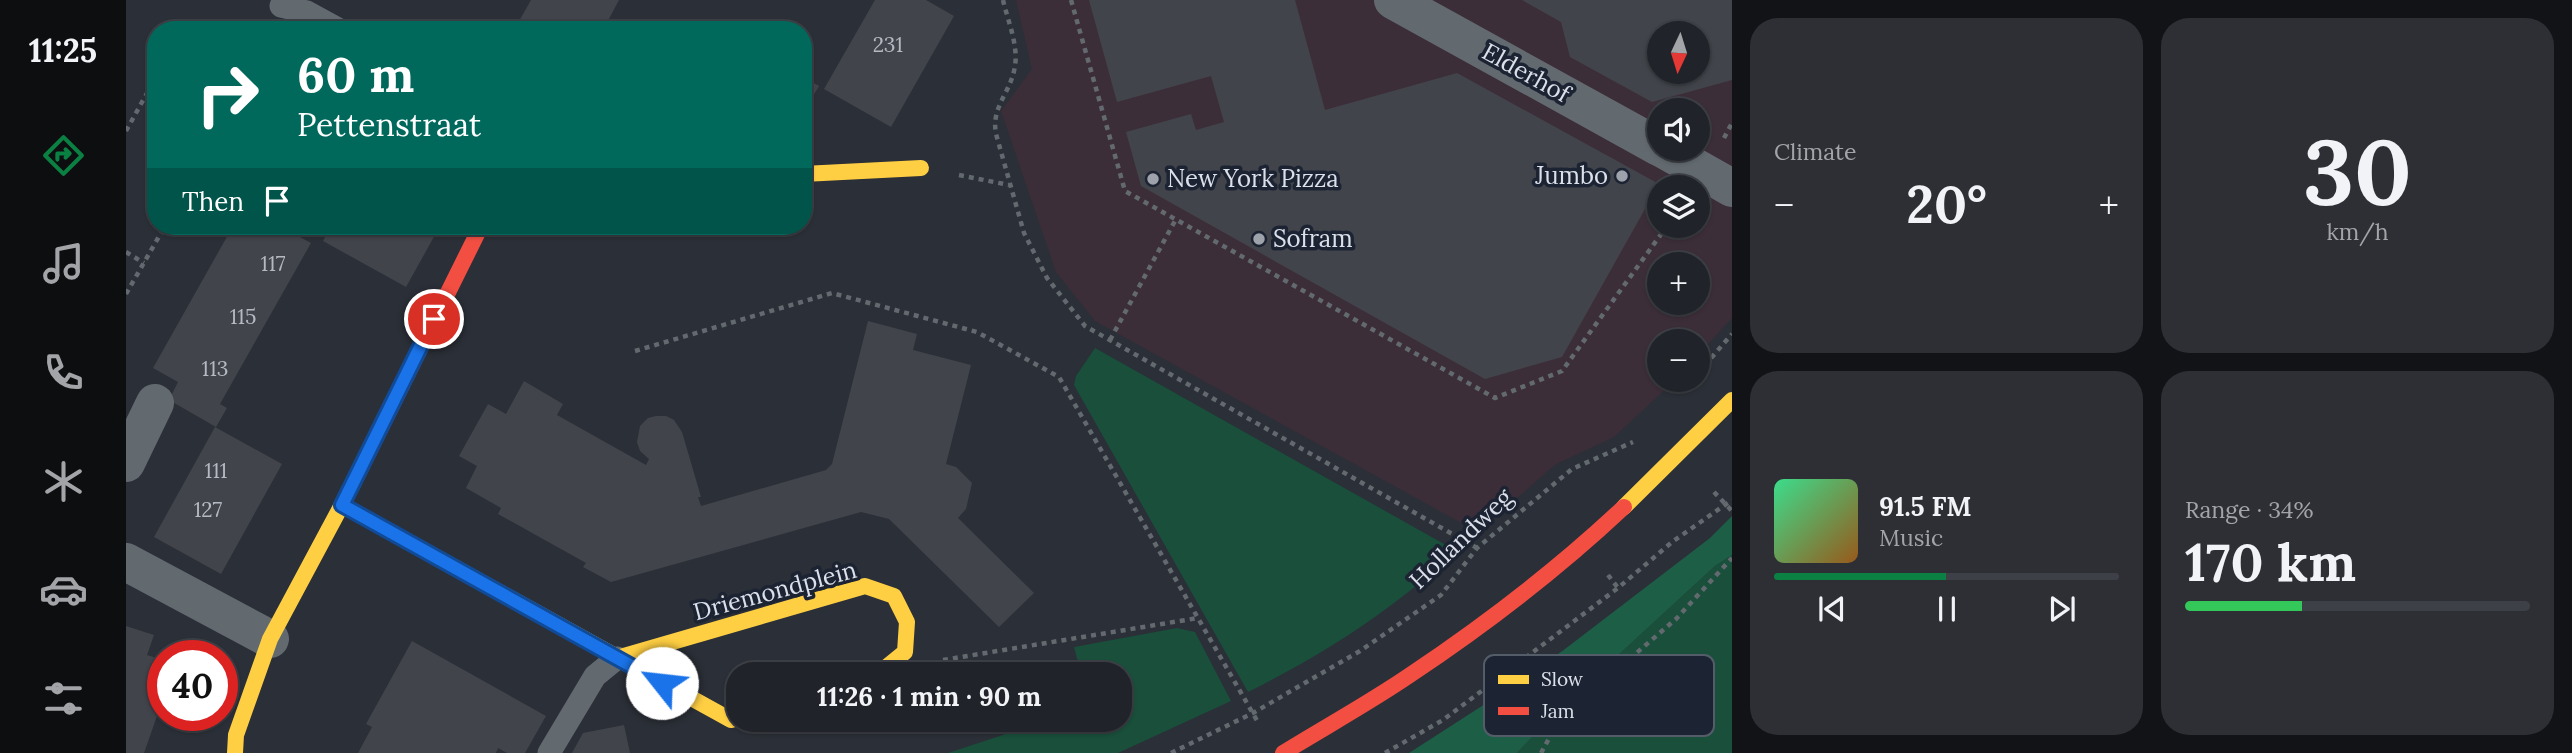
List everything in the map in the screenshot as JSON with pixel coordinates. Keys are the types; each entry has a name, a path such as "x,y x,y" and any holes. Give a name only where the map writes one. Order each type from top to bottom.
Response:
{"street":[{"name":"Elderhof","path":"1393,0 1647,140"},
{"name":"Elderhof","path":"1684,161 1732,188"},
{"path":"812,174 921,168"},
{"path":"235,753 236,736 270,639 342,505 477,235"},
{"path":"1283,753 1410,675 1578,549 1694,442 1732,400"},
{"path":"126,463 155,403"},
{"path":"342,505 726,717"},
{"path":"126,562 270,639"},
{"name":"Driemondplein","path":"617,658 865,586 894,596 907,622 905,652"},
{"path":"894,662 905,652"}],"lane":[{"path":"281,6 307,12 324,21"},
{"path":"549,753 594,676 617,658"}],"path":[{"path":"1003,0 1015,44 1016,59 1014,73 996,111 994,123 1009,185 1024,233 1047,278 1085,326 1477,548"},
{"path":"1071,0 1125,191 1495,398 1562,371 1658,238"},
{"path":"126,131 147,93"},
{"path":"921,168 1009,185"},
{"path":"1110,340 1176,219"},
{"path":"126,294 159,235"},
{"path":"126,253 144,263"},
{"path":"635,351 832,293 977,332 1059,377 1264,733"},
{"path":"1710,359 1732,334"},
{"name":"Hollandweg","path":"1171,753 1253,713 1360,651 1441,595 1477,548 1572,470 1612,453 1640,437"},
{"path":"1714,492 1732,511"},
{"path":"1530,655 1618,589 1672,542 1732,500"},
{"path":"1634,655 1676,620 1732,558"},
{"path":"905,652 944,660 1198,618"},
{"path":"1385,753 1443,720 1484,689"},
{"path":"1541,753 1550,736"}],"shaded area":[{"path":"1016,0 1732,0 1732,318 1710,342 1710,329 1647,329 1647,392 1662,392 1614,437 1556,464 1478,532 1095,321 1056,272 1001,111 1032,69"}],"green space":[{"path":"1095,348 1453,549 1426,578 1377,616 1323,651 1248,692 1074,385 1076,376"},
{"path":"1732,516 1732,555 1715,566 1618,655 1557,655 1565,649 1710,538"},
{"path":"1732,555 1732,753 1517,753 1533,736 1714,736 1714,655 1618,655 1715,566"},
{"path":"1177,628 1195,632 1231,701 1118,753 948,753 1012,732 1132,732 1132,662 1078,662 1074,647"},
{"path":"1484,705 1484,736 1533,736 1517,753 1409,753"}],"building":[{"path":"531,0 619,0 608,21 519,21"},
{"path":"875,0 926,0 954,16 891,127 824,89"},
{"path":"1089,0 1295,0 1325,110 1457,73 1647,177 1647,205 1562,357 1485,379 1141,186 1126,132 1191,114 1196,130 1224,122 1211,76 1117,102"},
{"path":"1522,0 1732,0 1732,80 1667,98 1647,99 1570,57 1561,22"},
{"path":"812,82 819,86 812,98"},
{"path":"228,235 296,235 311,243 220,404 227,408 216,427 169,400 178,382 153,368"},
{"path":"326,235 435,235 406,287 323,241"},
{"path":"868,321 917,334 913,350 971,365 946,464 956,467 972,483 966,509 958,518 1034,593 999,627 889,519 861,512 611,582 583,567 586,563 498,514 501,508 466,488 477,466 459,456 488,404 506,414 524,381 563,404 557,415 646,465 649,459 640,451 637,442 640,426 648,418 656,416 666,416 674,420 682,432 701,497 698,497 701,506 826,470 832,464"},
{"path":"215,427 282,464 221,574 154,537"},
{"path":"126,626 154,635 152,640 147,640 147,731 152,731 144,753 126,753"},
{"path":"412,641 546,716 525,753 507,753 498,748 496,753 358,753 372,727 366,724"},
{"path":"624,725 630,753 572,753 583,733"}],"traffic: slow":[{"path":"812,174 921,168"},
{"path":"1624,507 1732,400"},
{"path":"235,753 236,735 270,639 353,484"},
{"path":"342,505 726,717"},
{"path":"617,658 865,586 894,596 907,622 905,652 893,662"}],"traffic: jam":[{"path":"353,484 477,235"},
{"path":"1283,753 1394,685 1466,636 1547,574 1624,507"}],"place":[{"name":"Jumbo","path":"1622,176"},
{"name":"New York Pizza","path":"1153,179"},
{"name":"Sofram","path":"1259,239"}],"route":[{"path":"434,319 342,505 662,683"}]}
